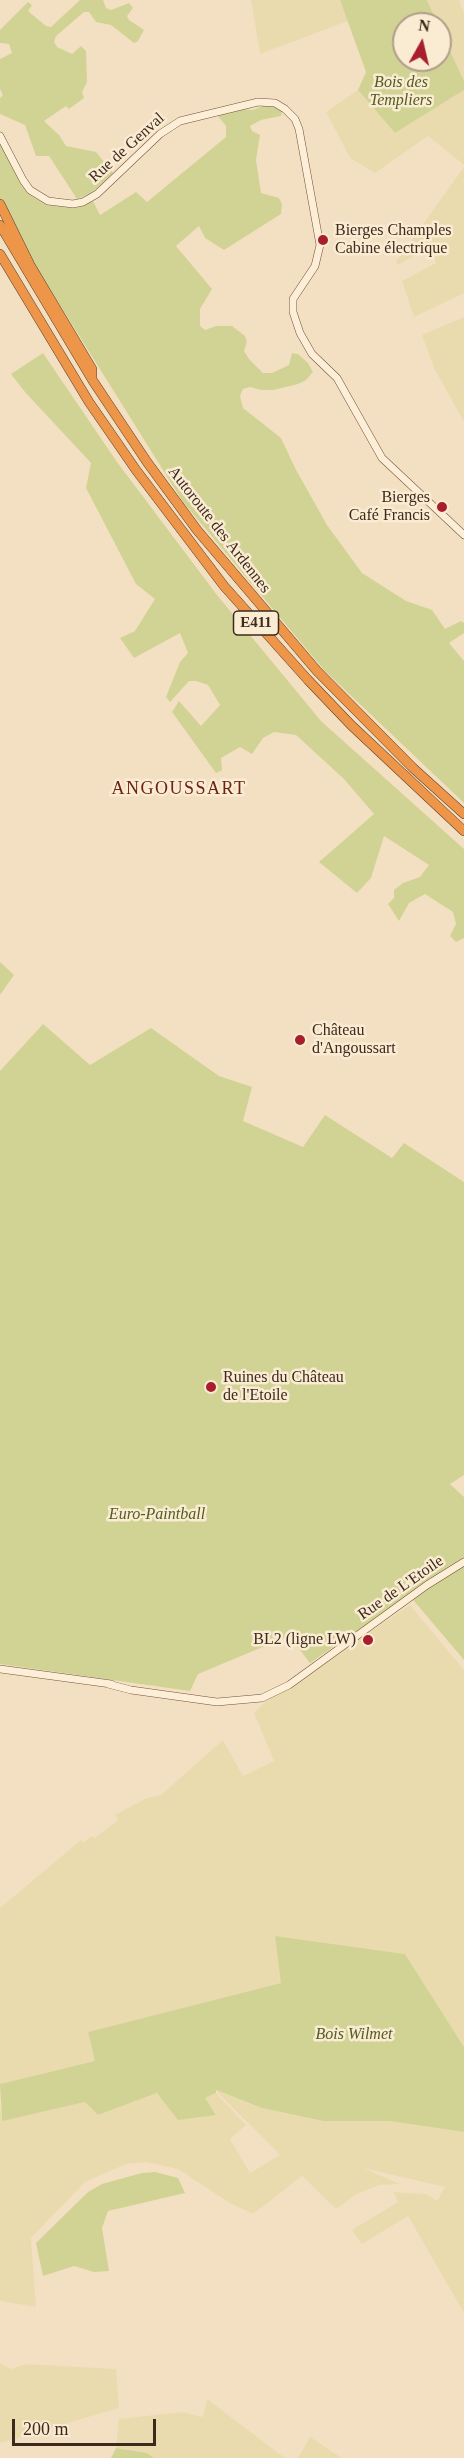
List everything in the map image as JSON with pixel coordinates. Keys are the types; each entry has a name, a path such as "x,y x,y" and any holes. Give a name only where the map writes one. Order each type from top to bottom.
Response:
{"highway":[{"path":"0,204 30,265 92,369 93,381"},
{"name":"Autoroute des Ardennes","path":"0,225 93,381 147,462 197,530 276,624 359,715 464,814"},
{"name":"Autoroute des Ardennes","path":"0,254 89,402 142,478 224,585 351,725 464,831"}],"street":[{"name":"Rue de Genval","path":"0,136 30,190 48,201 73,204 83,202 97,194 160,134 176,123 235,106 271,102 285,108 299,129 320,251 313,270 293,299 296,323 312,354 337,378 382,458 464,535"},
{"name":"Rue de L'Etoile","path":"0,1669 216,1702 262,1698 277,1692 427,1585 464,1562"}],"shaded area":[{"path":"251,0 340,0 348,21 260,54"},
{"path":"427,0 459,0 464,13 464,81 452,55 452,12 432,12"},
{"path":"358,90 395,133 464,90 464,165 428,136 375,173 350,158 326,112"},
{"path":"464,167 464,293 414,317 402,281 436,263 430,247 398,265 396,262"},
{"path":"464,317 464,422 434,368 422,335"},
{"path":"410,1605 464,1670 464,2047 405,1954 275,1936 282,1983 88,2032 96,2061 0,2084 0,1908 81,1840 83,1843 92,1836 95,1838 118,1820 115,1815 147,1798 161,1795 223,1740 243,1776 274,1761 254,1713 266,1701"},
{"path":"215,2090 262,2108 323,2121 389,2121 464,2132 464,2313 408,2216 362,2244 352,2230 398,2202 393,2192 426,2194 437,2201 445,2187 363,2168 400,2184 379,2185 355,2195 336,2209 302,2176 253,2214 228,2202 178,2169 146,2162 126,2164 85,2182 31,2238 36,2307 0,2301 0,2108 2,2120 85,2102 98,2115 157,2093 216,2114 204,2098 216,2093 246,2125 230,2139 250,2173 280,2155"},
{"path":"0,2363 11,2369 26,2364 116,2369 119,2408 0,2443"},
{"path":"207,2399 285,2458 154,2458 147,2453 116,2448 119,2419 181,2412 203,2417"},
{"path":"310,2437 342,2458 298,2458"}],"green space":[{"path":"80,0 103,0 106,8 111,10 129,3 133,8 127,16 129,20 144,30 138,41 134,43 111,25 96,22 89,12 84,12 56,36 54,42 57,47 72,54 81,46 86,51 87,82 82,92 84,98 69,109 66,106 44,121 59,135 66,146 96,152 113,173 91,193 77,199 49,156 36,156 25,125 0,114 0,98 3,95 0,89 0,59 12,53 9,44 0,43 0,30 28,2 32,5 28,11 46,26 51,27"},
{"name":"Bois des Templiers","path":"340,0 427,0 432,12 392,12 392,72 452,72 452,55 464,81 464,90 395,133 358,90 366,72"},
{"path":"268,104 278,106 282,111 281,116 261,120 250,126 252,131 260,135 256,160 261,193 279,198 282,204 281,214 224,250 205,238 199,226 176,246 212,289 200,309 200,326 205,330 216,326 232,326 245,336 247,342 244,351 263,373 272,373 289,365 292,353 298,354 308,363 313,372 306,380 298,384 273,390 250,387 243,389 240,396 243,408 281,438 327,525 362,573 406,601 432,610 445,629 461,621 464,623 464,633 449,643 464,661 464,803 324,670 183,502 23,246 0,199 0,144 30,195 46,205 76,208 93,201 100,215 136,192 147,202 226,137 226,126 217,115 243,109 253,110"},
{"path":"43,353 117,462 217,595 321,721 464,849 464,938 456,942 450,936 456,924 453,912 425,894 409,903 399,921 388,904 394,898 394,890 403,883 420,877 429,865 384,836 371,878 357,893 319,862 374,814 344,779 296,735 274,732 263,738 252,754 240,747 221,758 222,770 216,773 172,712 179,701 201,726 220,705 208,685 196,681 189,681 170,702 166,697 180,662 188,653 180,633 134,658 120,638 135,631 155,599 136,584 86,488 91,463 11,374"},
{"path":"0,962 14,975 0,995"},
{"name":"Euro-Paintball","path":"43,1024 90,1065 151,1028 219,1076 252,1087 243,1121 303,1147 325,1115 392,1158 404,1143 464,1182 464,1475 450,1484 464,1497 464,1660 409,1595 310,1663 289,1636 198,1674 190,1691 0,1664 0,1071"},
{"name":"Bois Wilmet","path":"275,1936 405,1954 464,2047 464,2132 389,2121 323,2121 262,2108 216,2090 216,2093 205,2098 216,2115 178,2120 157,2093 98,2115 85,2102 2,2121 0,2084 95,2061 88,2032 281,1983"},
{"path":"155,2172 178,2178 185,2193 108,2211 102,2228 109,2271 94,2272 74,2266 43,2276 36,2243 88,2192 102,2184 142,2173"},
{"path":"116,2448 147,2453 154,2458 111,2458"}],"place":[{"name":"Bierges Champles Cabine électrique","path":"323,240"},
{"name":"Bierges Café Francis","path":"442,507"},
{"name":"Château d'Angoussart","path":"300,1040"},
{"name":"Ruines du Château de l'Etoile","path":"211,1387"},
{"name":"BL2 (ligne LW)","path":"368,1640"}],"district":[{"name":"ANGOUSSART","path":"179,789"}]}
